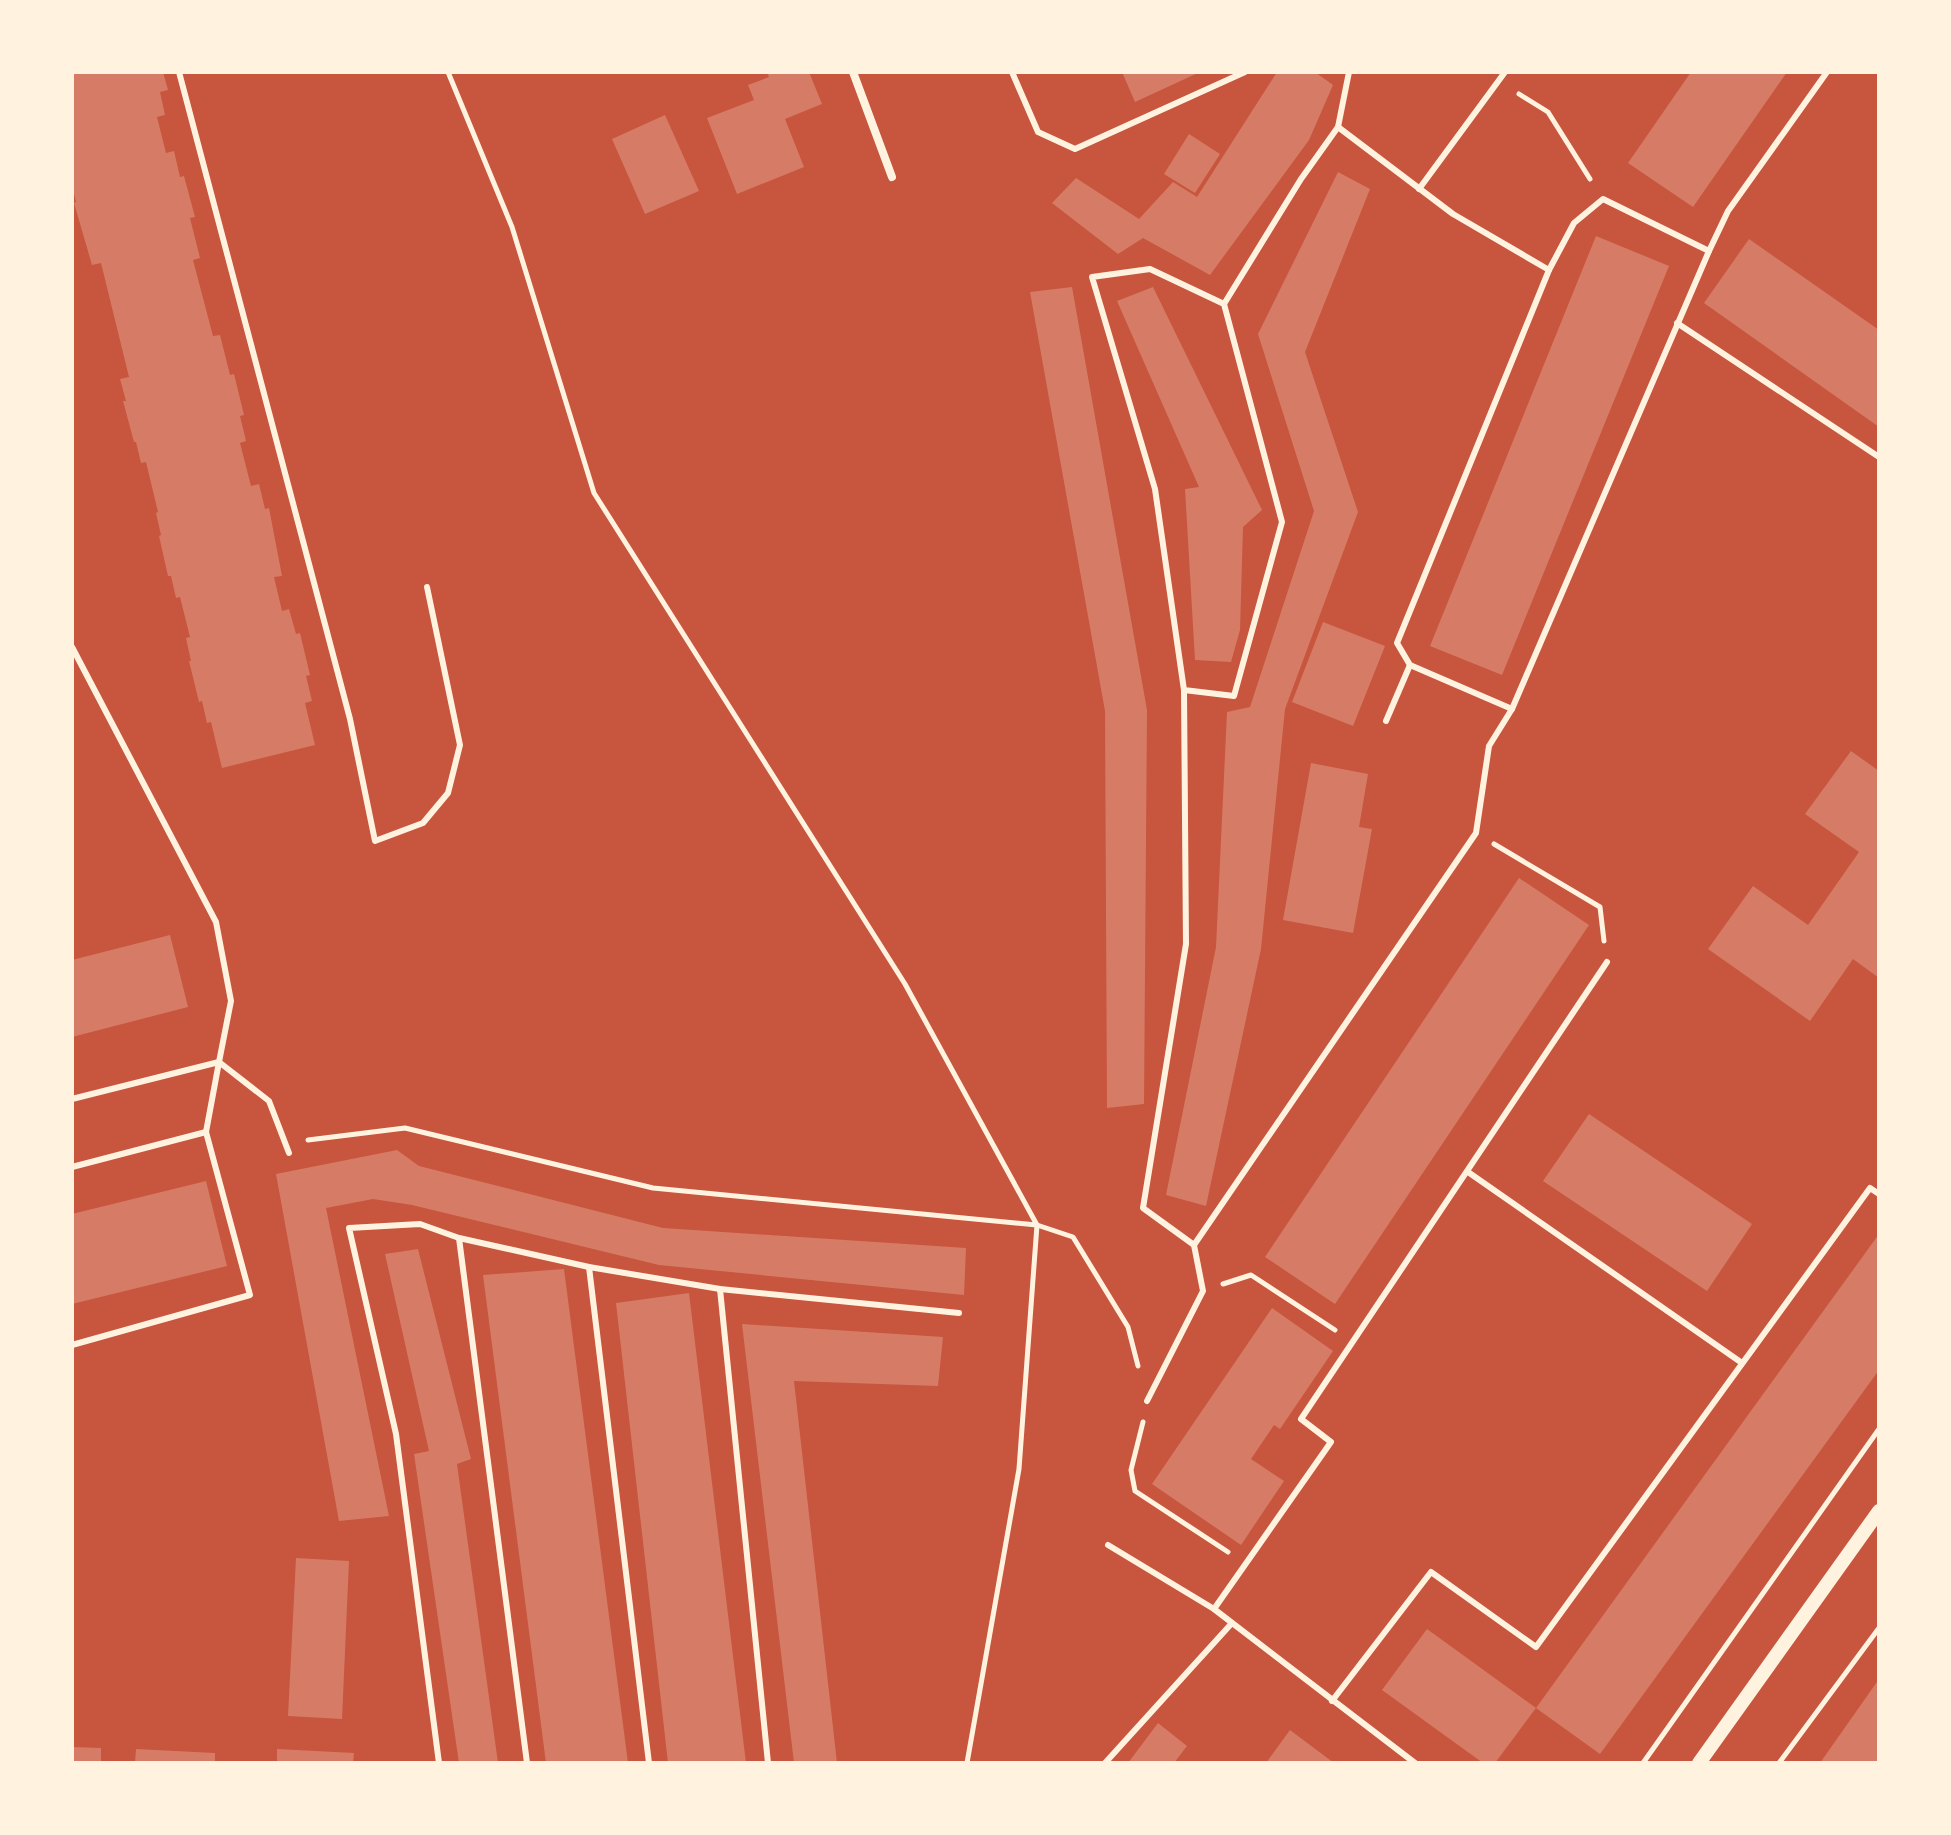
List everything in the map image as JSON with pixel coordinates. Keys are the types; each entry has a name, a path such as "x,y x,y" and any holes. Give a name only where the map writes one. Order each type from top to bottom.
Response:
{"street":[{"path":"853,72 892,177"},
{"path":"1699,1763 1879,1511"}],"lane":[{"path":"179,72 350,719 375,841 423,823 448,793 460,745 427,587"},
{"path":"1012,72 1038,132 1075,149 1245,72"},
{"path":"1184,690 1234,696 1282,522 1224,304 1301,179 1338,127 1349,72"},
{"path":"1419,189 1505,72"},
{"path":"1194,1245 1476,833 1489,746 1512,709 1709,251 1728,211 1827,72"},
{"path":"1338,127 1453,214 1549,270"},
{"path":"1512,709 1410,665 1397,643 1549,270 1574,223 1603,199 1709,251"},
{"path":"1147,1401 1203,1291 1194,1245 1143,1208 1186,944 1184,690 1155,489 1092,277 1150,269 1224,304"},
{"path":"1677,323 1879,457"},
{"path":"72,647 216,922 231,1001 206,1132 250,1295 72,1345"},
{"path":"1386,721 1410,665"},
{"path":"1214,1609 1331,1442 1301,1419 1607,962"},
{"path":"72,1099 219,1062"},
{"path":"219,1062 269,1101 289,1153"},
{"path":"72,1167 206,1132"},
{"path":"1468,1172 1742,1363"},
{"path":"1332,1701 1431,1572 1536,1647 1870,1188 1879,1194"},
{"path":"439,1763 396,1434 349,1228 420,1224 459,1238 589,1267 720,1289 959,1313"},
{"path":"459,1238 527,1763"},
{"path":"589,1267 649,1763"},
{"path":"720,1289 768,1763"},
{"path":"1108,1545 1214,1609 1415,1763"},
{"path":"1105,1763 1232,1623"}],"path":[{"path":"448,72 512,227 594,493 905,984 1037,1225 1019,1469 967,1763"},
{"path":"1499,82 1548,112 1603,199"},
{"path":"1476,833 1600,907 1607,962"},
{"path":"269,1101 307,1140 405,1128 653,1188 1037,1225 1073,1237 1128,1327 1147,1401 1131,1470 1135,1491 1245,1563"},
{"path":"1203,1291 1251,1275 1353,1342"},
{"path":"1643,1763 1879,1429"},
{"path":"1779,1763 1879,1628"}],"building":[{"path":"72,72 163,72 168,90 160,92 165,115 157,117 166,153 174,151 195,217 190,218 200,258 193,260 213,336 220,335 230,375 234,374 244,415 240,416 246,441 240,443 251,486 259,484 265,509 269,508 282,576 274,577 282,611 289,609 296,634 300,633 310,675 306,676 312,701 305,703 315,745 222,768 211,722 207,723 202,701 199,702 189,661 186,638 190,637 180,597 176,598 171,576 168,576 146,462 141,463 123,401 126,401 120,379 129,377 101,263 92,265 74,203"},
{"path":"767,72 809,72 822,104 785,119 804,167 737,194 707,118 754,100 748,85 769,77"},
{"path":"1122,72 1200,72 1135,102"},
{"path":"1277,72 1315,72 1333,85 1309,140 1210,275 1143,238 1118,254 1052,203 1076,178 1139,219 1173,182 1197,197"},
{"path":"1691,72 1787,72 1693,207 1628,163"},
{"path":"665,115 699,191 645,214 612,139"},
{"path":"1189,134 1220,154 1195,193 1164,174"},
{"path":"1338,172 1370,189 1305,352 1358,512 1285,709 1261,949 1206,1206 1166,1195 1216,947 1227,712 1250,707 1314,511 1258,334"},
{"path":"1596,236 1669,266 1502,675 1430,646"},
{"path":"1749,239 1879,330 1879,427 1704,303"},
{"path":"1072,287 1147,710 1144,1104 1107,1108 1105,711 1030,292"},
{"path":"1153,287 1262,510 1243,527 1240,630 1231,662 1195,660 1185,489 1199,487 1117,301"},
{"path":"1323,622 1385,646 1353,726 1292,702"},
{"path":"1851,751 1879,771 1879,978 1853,959 1810,1021 1708,949 1753,886 1808,925 1859,852 1805,814"},
{"path":"1311,763 1368,774 1359,827 1372,829 1353,933 1283,920"},
{"path":"1519,878 1589,925 1335,1304 1265,1257"},
{"path":"170,935 188,1007 72,1037 72,960"},
{"path":"1589,1114 1752,1224 1707,1291 1543,1181"},
{"path":"397,1150 419,1166 663,1228 966,1248 964,1295 659,1265 412,1205 373,1199 326,1208 389,1516 339,1521 276,1174"},
{"path":"206,1181 227,1266 72,1304 72,1214"},
{"path":"1879,1234 1879,1370 1600,1754 1536,1708"},
{"path":"418,1249 471,1459 457,1464 498,1763 459,1763 414,1454 429,1451 385,1254"},
{"path":"564,1269 628,1763 546,1763 483,1275"},
{"path":"689,1293 746,1763 668,1763 616,1303"},
{"path":"1272,1308 1333,1351 1280,1429 1274,1425 1251,1459 1284,1481 1241,1545 1152,1484"},
{"path":"742,1324 943,1337 938,1386 794,1381 837,1763 794,1763"},
{"path":"296,1558 349,1561 342,1719 288,1716"},
{"path":"1427,1629 1536,1708 1495,1763 1483,1763 1382,1690"},
{"path":"1879,1679 1879,1763 1820,1763"},
{"path":"1158,1723 1187,1746 1174,1763 1128,1763"},
{"path":"1290,1730 1334,1763 1266,1763"},
{"path":"72,1747 101,1748 101,1763 72,1763"},
{"path":"136,1749 215,1753 215,1763 135,1763"},
{"path":"277,1749 354,1753 353,1763 277,1763"}]}
